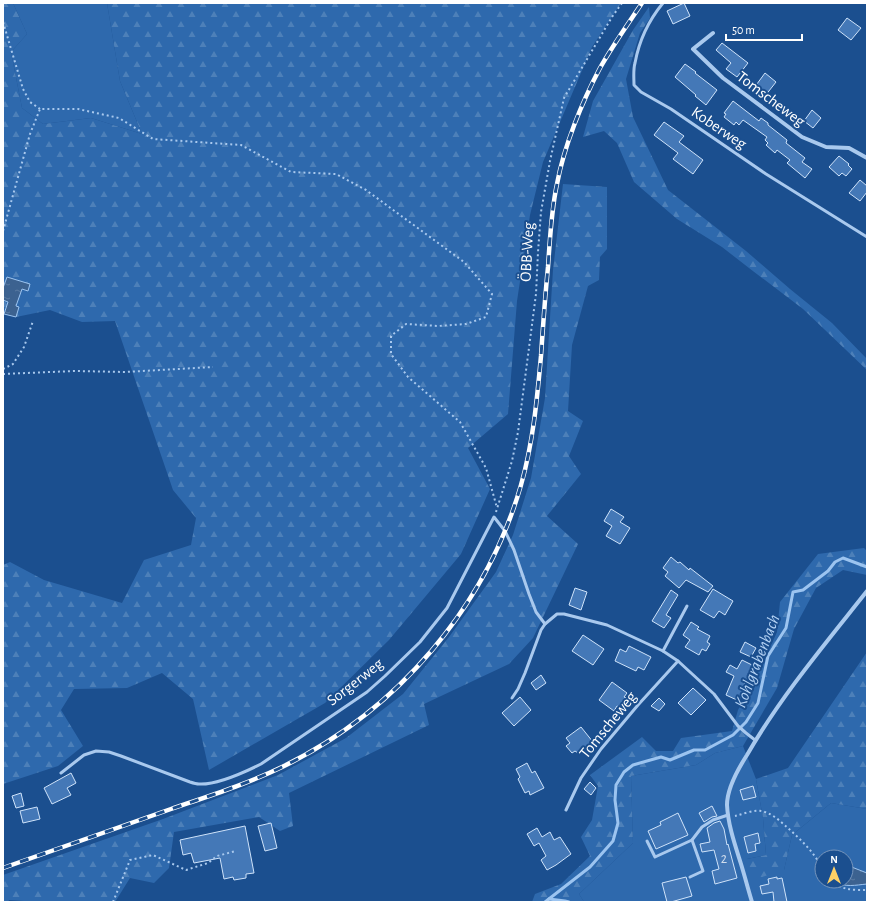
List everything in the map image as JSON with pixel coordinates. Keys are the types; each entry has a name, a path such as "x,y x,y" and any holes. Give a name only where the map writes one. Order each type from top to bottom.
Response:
{"street":[{"name":"Tomscheweg","path":"713,33 693,49 723,78 802,137 826,147 849,148 867,158"},
{"path":"752,902 728,816 727,805 730,788 755,740 778,705 867,591"}],"lane":[{"name":"Koberweg","path":"663,3 655,12 647,28 635,63 634,85 640,92 671,109 766,174 867,237"},
{"path":"494,518 505,531 514,550 536,612 546,624"},
{"name":"Sorgerweg","path":"60,773 84,755 96,751 109,752 190,782 200,784 212,783 245,772 261,764 367,692 420,642 447,608 494,518"},
{"path":"663,651 687,606"},
{"path":"512,698 518,689 542,630 557,614 564,614 607,625 663,651 678,661 714,694 738,726 755,740"},
{"name":"Tomscheweg","path":"566,810 581,778 601,749 678,661"},
{"path":"647,842 655,857 692,840 702,827 713,820 728,816"},
{"path":"690,877 703,871 692,840"}],"path":[{"name":"ÖBB-Weg","path":"494,518 512,461 518,432 536,294 541,212 550,161 564,98 612,17 622,3"},
{"path":"3,22 23,89 30,102 40,109 78,109 119,118 153,139 241,145 291,172 336,174 366,190 464,262 492,294 486,317 466,324 438,326 406,324 391,336 391,354 408,377 460,422 486,468 497,508"},
{"path":"3,231 30,134 40,109"},
{"path":"33,321 24,348 13,364 4,369 3,374 74,371 125,372 214,366"},
{"path":"728,816 752,811 764,811 778,819 806,844 814,855"},
{"path":"113,902 130,860 153,855 186,870 208,863 217,856 236,851"},
{"path":"847,889 867,890"}],"green space":[{"path":"3,3 13,3 27,34 11,52 22,108 43,124 91,118 142,134 120,81 107,3 621,3 592,47 543,162 530,215 517,301 508,414 468,448 490,489 461,554 389,640 325,703 209,770 193,699 162,673 127,688 74,689 61,710 83,746 58,766 3,784 3,565 10,562 44,580 122,603 144,560 191,545 196,518 173,490 115,321 82,322 50,310 16,317 3,313"},
{"path":"13,3 107,3 120,81 142,134 91,118 43,124 22,108 11,52 27,34"},
{"path":"649,7 650,18 640,33 626,79 633,117 668,190 746,251 832,323 867,359 867,370 803,309 722,247 677,219 634,182 617,143 604,131 583,137 593,101 633,30"},
{"path":"563,184 607,187 607,249 600,257 599,280 588,286 572,345 568,411 583,421 569,456 581,474 547,516 578,544 533,638 509,664 424,704 429,725 289,793 293,826 280,831 259,817 174,832 169,868 154,883 130,878 115,902 39,902 9,900 8,902 3,902 3,875 163,819 278,775 346,738 403,694 449,637 496,572 513,535 531,478 545,398 553,270"},
{"path":"864,548 867,551 867,575 843,570 816,588 794,629 777,688 743,746 715,753 696,765 631,776 633,843 579,894 584,902 532,902 535,894 561,884 590,856 581,837 592,820 598,786 590,775 642,737 656,751 673,751 681,738 732,731 738,710 765,659 777,632 780,602 818,554"},
{"path":"867,652 867,809 831,803 792,835 784,870 753,880 747,859 766,855 763,818 756,779 788,768"},
{"path":"743,746 756,779 763,818 766,855 747,859 784,870 792,835 831,803 867,809 867,902 584,902 579,894 633,843 631,776 696,765 715,753"}],"water":[{"path":"7,277 30,284 28,291 22,289 16,306 19,307 16,317 4,314 8,302 3,300 3,288"},
{"path":"854,868 867,873 867,884 854,885"}],"building":[{"path":"684,3 690,16 673,24 667,11"},
{"path":"847,18 861,28 851,40 838,30"},
{"path":"722,43 748,63 737,77 726,69 731,63 716,50"},
{"path":"685,64 717,90 706,105 675,77"},
{"path":"765,73 776,82 765,96 754,88"},
{"path":"733,101 759,121 761,118 768,123 768,125 787,140 786,143 805,158 802,162 812,169 805,178 787,163 790,160 777,150 775,153 766,145 768,143 765,140 767,137 743,120 739,125 736,122 734,125 724,117 726,114 724,113"},
{"path":"812,110 821,118 813,128 804,121"},
{"path":"664,122 684,136 679,142 703,160 693,174 673,159 678,153 654,135"},
{"path":"839,156 849,164 848,165 852,169 846,176 842,173 839,176 829,167"},
{"path":"860,180 867,186 867,192 860,201 849,193"},
{"path":"611,509 624,517 620,522 630,528 620,544 606,536 612,526 604,521"},
{"path":"671,557 678,563 680,562 689,570 690,568 713,586 708,592 686,580 679,588 665,576 668,572 663,568"},
{"path":"575,588 587,592 581,610 569,605"},
{"path":"713,589 733,601 725,615 719,611 714,618 700,610"},
{"path":"671,590 678,595 666,615 671,618 664,628 652,621"},
{"path":"691,622 699,627 697,629 710,636 707,642 710,644 706,651 702,649 699,655 685,647 690,640 683,635"},
{"path":"583,635 604,649 593,665 572,651"},
{"path":"745,642 756,648 751,657 740,652"},
{"path":"629,646 651,657 644,670 638,667 636,671 615,661 620,649 626,652"},
{"path":"742,660 754,666 743,687 745,687 739,701 726,695 734,676 726,672 730,665 737,669"},
{"path":"541,675 546,683 536,690 531,683"},
{"path":"612,682 627,693 624,697 626,698 614,711 599,700"},
{"path":"693,688 706,700 691,715 678,703"},
{"path":"520,697 531,710 514,726 502,713"},
{"path":"659,698 665,704 659,711 651,706"},
{"path":"581,727 593,742 578,753 575,751 572,753 566,746 570,743 566,738"},
{"path":"527,763 532,773 535,771 544,788 530,795 529,791 525,793 518,779 520,777 516,769"},
{"path":"71,773 76,783 67,788 71,795 52,804 44,788"},
{"path":"590,782 596,788 591,795 584,789"},
{"path":"753,786 756,797 743,800 740,790"},
{"path":"21,793 24,806 16,808 12,796"},
{"path":"712,806 717,816 704,822 699,813"},
{"path":"37,807 40,819 23,823 20,811"},
{"path":"678,813 688,835 656,849 648,831 661,825 660,822"},
{"path":"720,821 724,829 727,845 728,844 737,878 715,884 712,871 719,869 714,850 702,852 700,844 710,842 707,828"},
{"path":"271,823 277,848 265,851 258,826"},
{"path":"245,826 254,873 246,874 246,878 234,880 233,877 224,879 220,858 194,863 191,853 183,855 180,840"},
{"path":"537,828 542,837 550,832 554,840 560,837 571,854 547,870 541,860 546,856 539,843 534,846 527,834"},
{"path":"758,833 760,843 755,844 756,851 748,853 744,837"},
{"path":"686,877 692,896 667,902 662,883"},
{"path":"777,877 777,879 782,878 787,902 774,902 773,892 762,894 760,886 769,884 768,879"}],"waterway":[{"name":"Kohlgrabenbach","path":"545,902 590,867 613,841 618,823 615,800 616,785 624,772 633,765 661,757 670,760 694,750 705,750 733,735 746,722 758,703 768,656 786,628 793,592 803,590 828,571 835,562 843,558 867,567"},
{"path":"549,899 569,902"}],"railway":[{"path":"3,868 242,784 282,767 324,744 363,716 399,685 432,651 460,613 485,573 505,530 521,485 532,437 538,389 552,215 560,170 580,110 600,68 642,3"}]}
